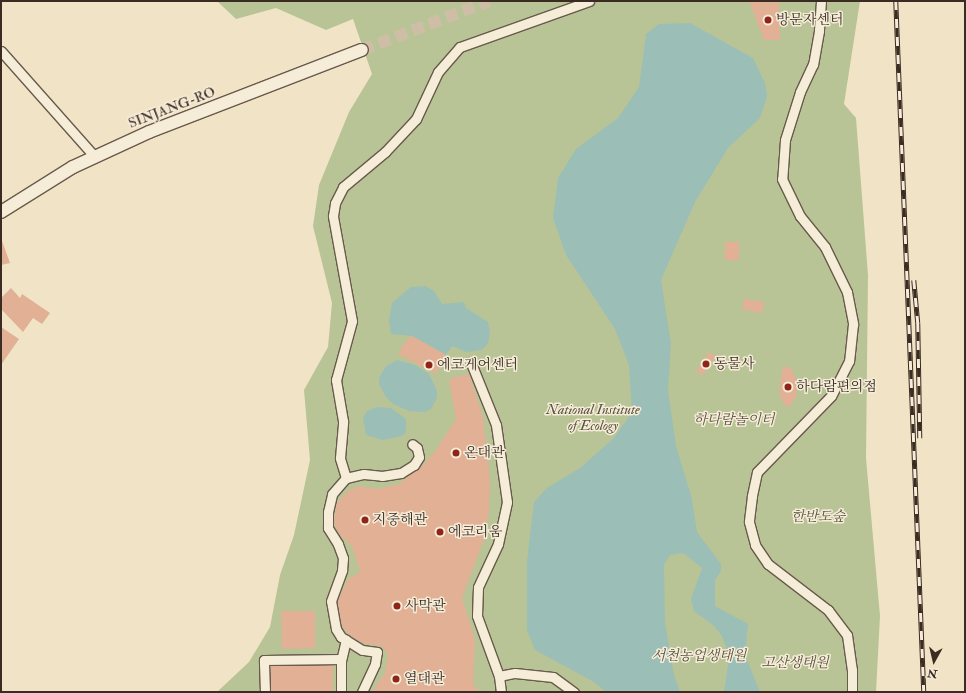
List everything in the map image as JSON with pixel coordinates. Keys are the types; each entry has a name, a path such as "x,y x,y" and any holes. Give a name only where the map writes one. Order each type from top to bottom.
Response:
{"street":[{"path":"346,478 340,458 342,421 336,380 352,321 333,216 335,203 343,187 385,152 416,119 438,72 460,47 589,1"},
{"path":"821,1 819,31 813,64 800,92 785,140 782,179 800,216 825,247 847,292 853,324 849,361 831,396 757,472 749,522 755,545 768,564 828,610 847,635 852,670 852,692"},
{"name":"SINJANG-RO","path":"1,212 73,167 149,132 362,50"},
{"path":"1,51 95,157"},
{"path":"471,363 496,425 507,502 498,544 478,587 477,616 499,676 501,692"},
{"path":"362,692 377,652 362,650 346,640 336,629 331,601 342,570 343,558 338,544 328,528 332,494 346,478 364,474 382,476 400,473 414,465 419,457 417,448 412,444"},
{"path":"341,692 341,659 346,640"},
{"path":"265,692 264,660 341,659"},
{"path":"499,676 515,674 553,678 574,692"}],"green space":[{"name":"National Institute of Ecology","path":"217,1 860,1 844,104 856,118 868,275 866,458 880,616 876,692 217,692 249,662 270,627 280,575 294,535 310,460 304,390 328,347 332,303 313,226 319,185 349,112 372,74 353,19 326,30 276,8 236,19"}],"water":[{"path":"690,23 753,58 765,83 767,96 760,118 728,148 695,202 661,280 671,344 668,390 676,446 692,499 697,532 721,564 721,571 715,580 715,606 748,624 745,655 760,692 724,692 728,665 727,650 722,636 714,626 694,611 691,599 702,568 683,553 670,555 664,565 665,622 674,675 680,692 606,692 594,682 535,650 527,630 527,561 534,502 547,488 580,468 614,438 632,412 629,365 615,329 566,255 553,218 558,178 576,149 618,118 639,87 646,34 659,24"},
{"name":"에코케어센터","path":"425,286 434,291 442,304 464,302 466,308 488,322 490,333 488,343 482,350 466,352 452,346 446,355 412,336 391,334 389,320 392,303 411,287"},
{"path":"397,360 415,365 429,374 437,391 437,398 431,409 425,412 409,411 393,404 386,397 379,384 379,378 386,366"},
{"path":"377,407 391,408 406,419 406,432 402,436 383,440 366,435 363,418 367,411"}],"building":[{"name":"방문자센터","path":"749,1 779,1 780,40 764,40"},
{"path":"2,241 10,263 1,265 1,242"},
{"path":"725,242 739,242 739,260 725,260"},
{"path":"11,288 20,298 22,294 50,313 42,324 33,318 23,332 1,309 1,298"},
{"path":"744,299 764,302 762,313 742,309"},
{"path":"1,327 19,339 1,365"},
{"name":"에코케어센터","path":"412,336 446,355 436,374 398,354 405,342"},
{"name":"동물사","path":"709,352 716,356 703,375 696,371"},
{"name":"하다람편의점","path":"783,366 792,369 797,382 796,397 790,406 784,405 779,392"},
{"name":"에코리움","path":"469,374 483,417 490,479 489,511 484,539 462,598 475,639 473,684 479,692 372,692 385,673 388,655 382,646 362,643 348,634 342,626 337,602 348,579 360,572 352,546 340,535 334,524 336,504 349,490 359,486 378,489 399,484 423,465 436,450 456,419 449,379"},
{"path":"281,611 315,611 315,648 282,649"},
{"path":"333,665 333,692 271,692 270,666"}],"tunnel":[{"path":"362,50 489,1"}],"railway":[{"path":"896,1 924,692"},
{"path":"914,280 918,323 920,438"}],"place":[{"name":"방문자센터","path":"768,20"},
{"name":"동물사","path":"706,364"},
{"name":"에코케어센터","path":"429,365"},
{"name":"하다람편의점","path":"788,387"},
{"name":"온대관","path":"456,453"},
{"name":"지중해관","path":"365,520"},
{"name":"에코리움","path":"440,532"},
{"name":"사막관","path":"397,606"},
{"name":"열대관","path":"396,679"}],"park label":[{"name":"하다람놀이터","path":"734,420"},
{"name":"한반도숲","path":"818,517"},
{"name":"서천농업생태원","path":"699,656"},
{"name":"고산생태원","path":"795,663"}]}
